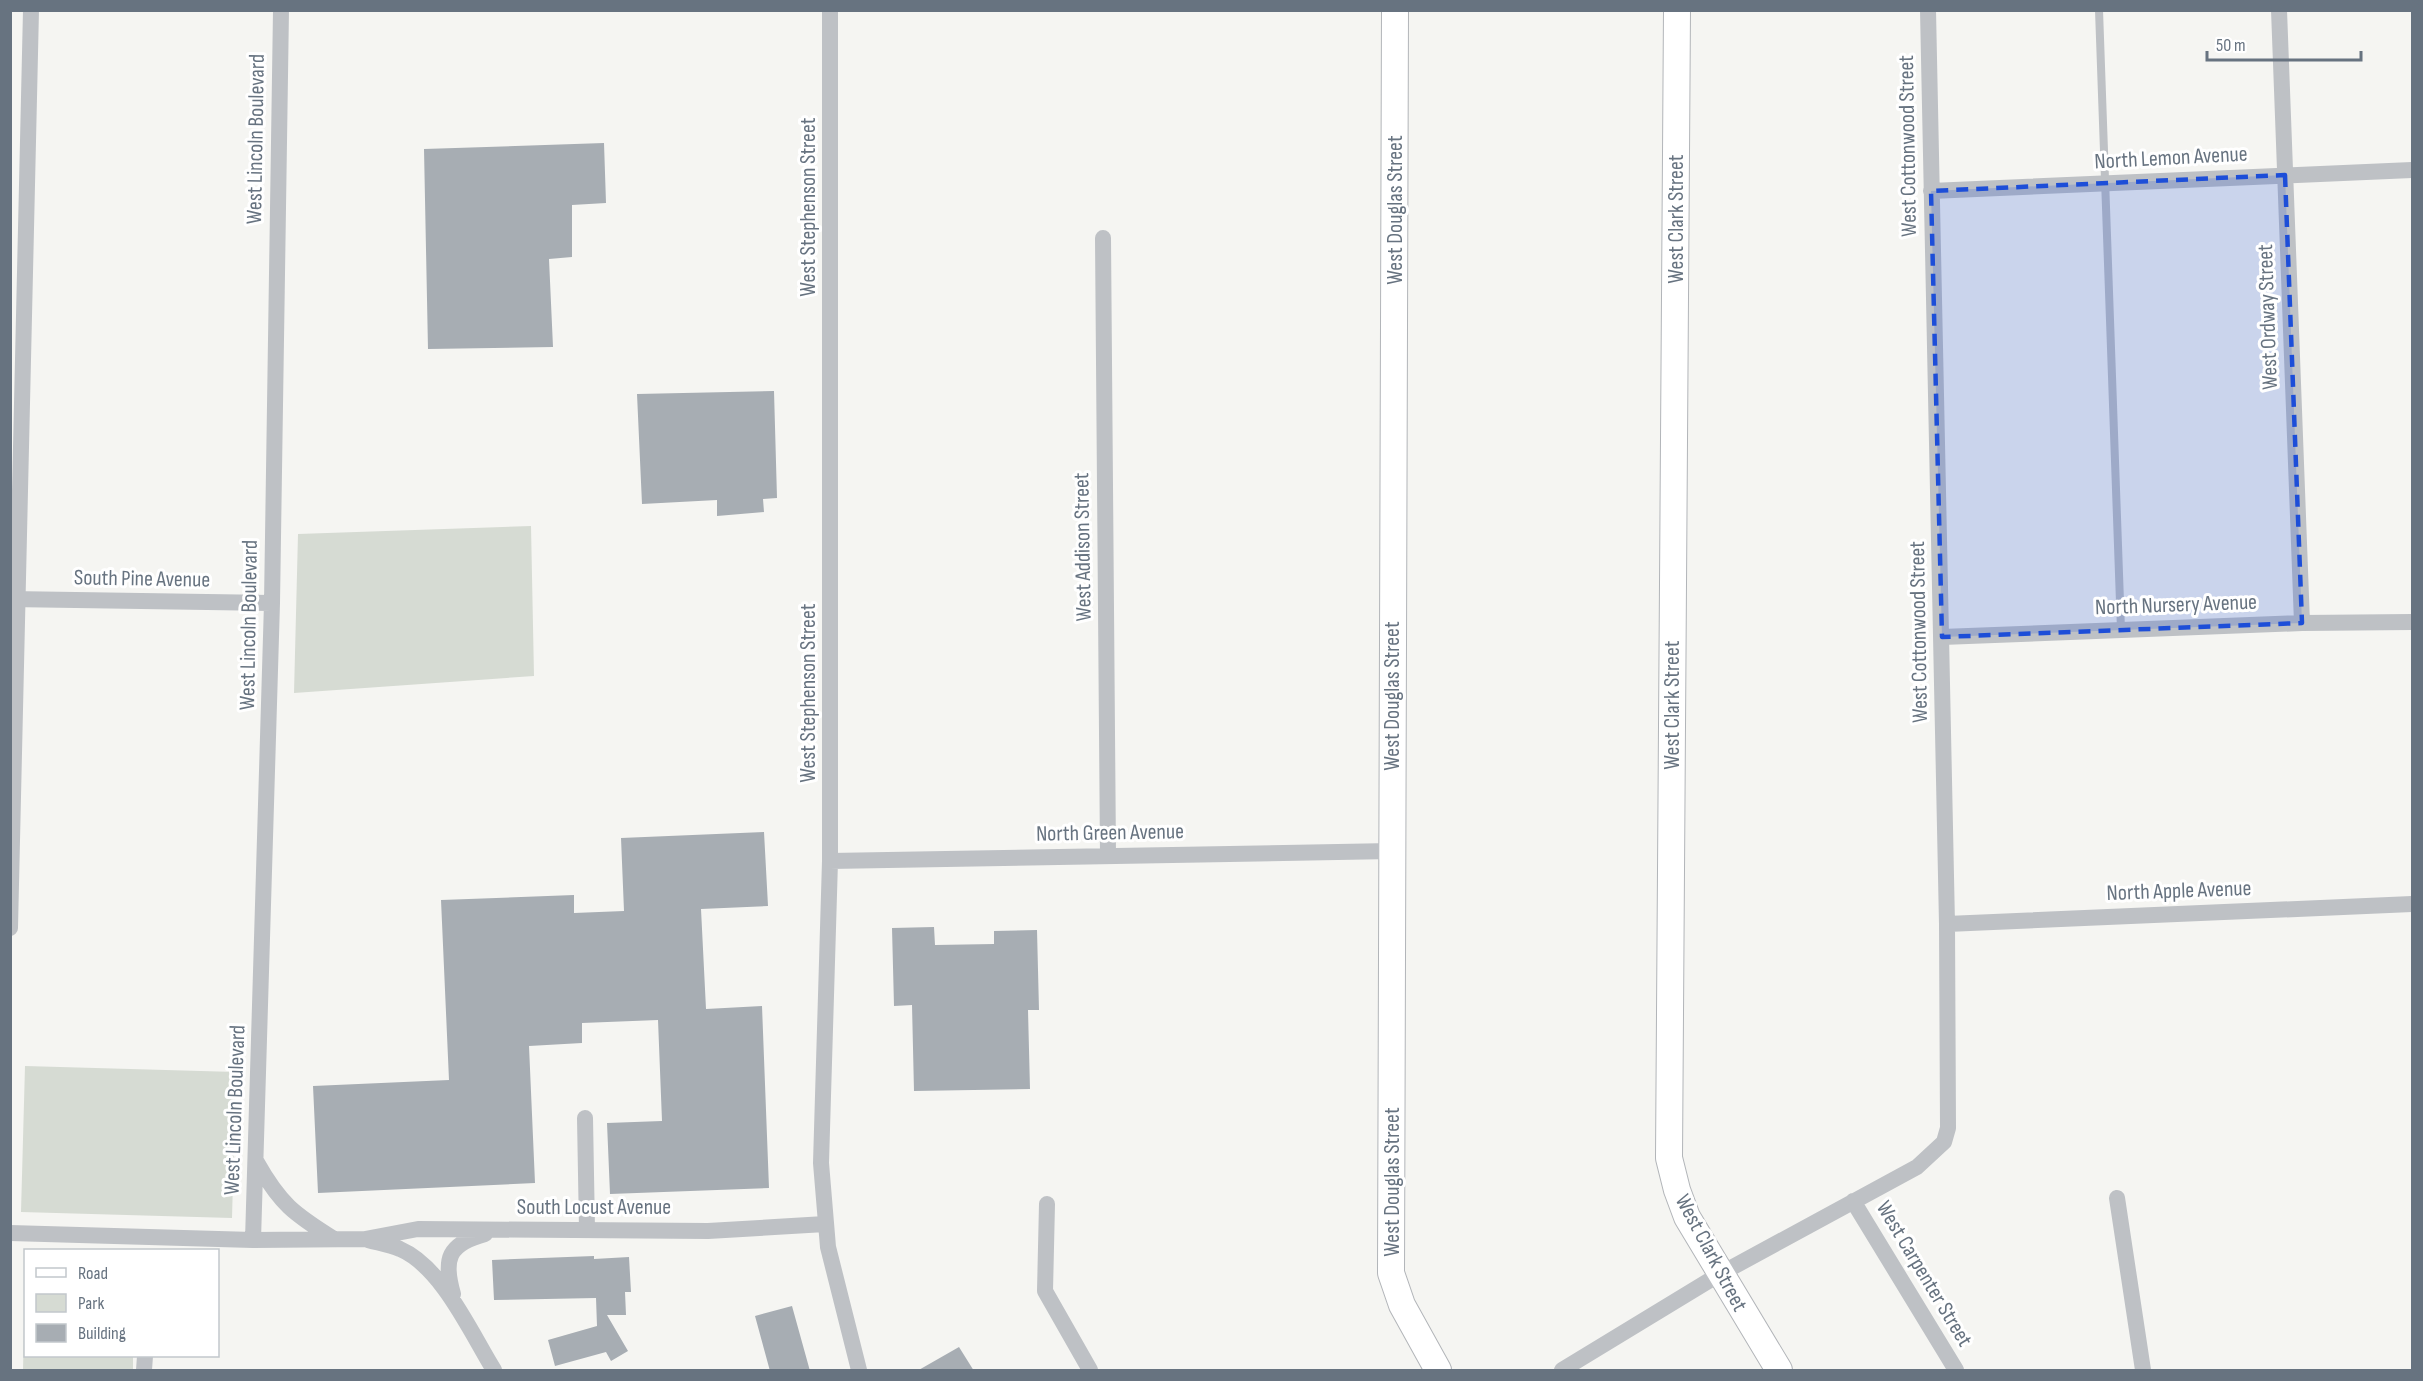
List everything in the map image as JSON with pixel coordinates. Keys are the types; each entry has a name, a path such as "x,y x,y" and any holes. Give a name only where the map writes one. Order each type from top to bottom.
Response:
{"main road":[{"name":"West Douglas Street","path":"1395,10 1391,1273 1402,1305 1438,1371"},
{"name":"West Clark Street","path":"1677,10 1669,1158 1687,1217 1779,1371"}],"street":[{"path":"10,928 14,599 32,10"},
{"name":"West Lincoln Boulevard","path":"253,1240 272,603 281,10"},
{"name":"West Stephenson Street","path":"830,10 830,861 820,1163 828,1247 859,1371"},
{"name":"West Cottonwood Street","path":"1562,1371 1720,1274 1917,1167 1944,1142 1948,1128 1942,637 1928,10"},
{"name":"West Ordway Street","path":"2279,10 2302,623"},
{"name":"North Lemon Avenue","path":"1931,191 2412,170"},
{"name":"West Addison Street","path":"1103,238 1108,855"},
{"name":"South Pine Avenue","path":"14,599 272,603"},
{"name":"North Nursery Avenue","path":"1942,637 2302,623 2412,622"},
{"name":"North Green Avenue","path":"830,861 1392,851"},
{"name":"North Apple Avenue","path":"1947,924 2412,904"},
{"path":"585,1118 587,1230"},
{"path":"256,1161 272,1189 285,1204 303,1219 335,1239"},
{"path":"2117,1198 2144,1371"},
{"name":"West Carpenter Street","path":"1853,1201 1956,1371"},
{"path":"1047,1204 1045,1292 1090,1371"},
{"name":"South Locust Avenue","path":"10,1233 147,1244 365,1239 418,1229 708,1231 825,1224"},
{"path":"494,1371 456,1306 447,1274 447,1263 454,1249 466,1239 500,1229"},
{"name":"South Locust Avenue","path":"365,1239 401,1249 416,1259 434,1276 456,1306"}],"lane":[{"path":"2099,10 2121,630"}],"highlighted area":[{"path":"2285,175 2302,623 1942,637 1931,191"}],"green space":[{"path":"531,526 534,676 294,693 298,534"},
{"path":"25,1066 236,1072 232,1218 21,1212"},
{"path":"24,1326 24,1357 133,1357 133,1370 23,1370"}],"building":[{"path":"604,143 606,203 572,205 572,257 549,259 553,347 428,349 424,149"},
{"path":"774,391 777,498 763,499 764,512 717,516 717,500 642,504 637,394"},
{"path":"764,832 768,906 701,909 706,1009 762,1006 769,1188 610,1194 607,1123 662,1121 658,1020 582,1023 582,1043 529,1046 535,1183 318,1193 313,1086 449,1080 441,900 574,895 574,913 624,911 621,838"},
{"path":"934,927 935,945 994,944 994,931 1037,930 1039,1010 1028,1010 1030,1089 914,1091 912,1005 894,1006 892,928"},
{"path":"594,1256 594,1259 629,1257 631,1292 625,1292 626,1315 607,1315 628,1351 611,1361 606,1352 555,1366 548,1340 597,1326 596,1298 494,1300 492,1260"},
{"path":"792,1306 810,1371 770,1371 755,1316"},
{"path":"959,1347 974,1371 917,1371"}]}
